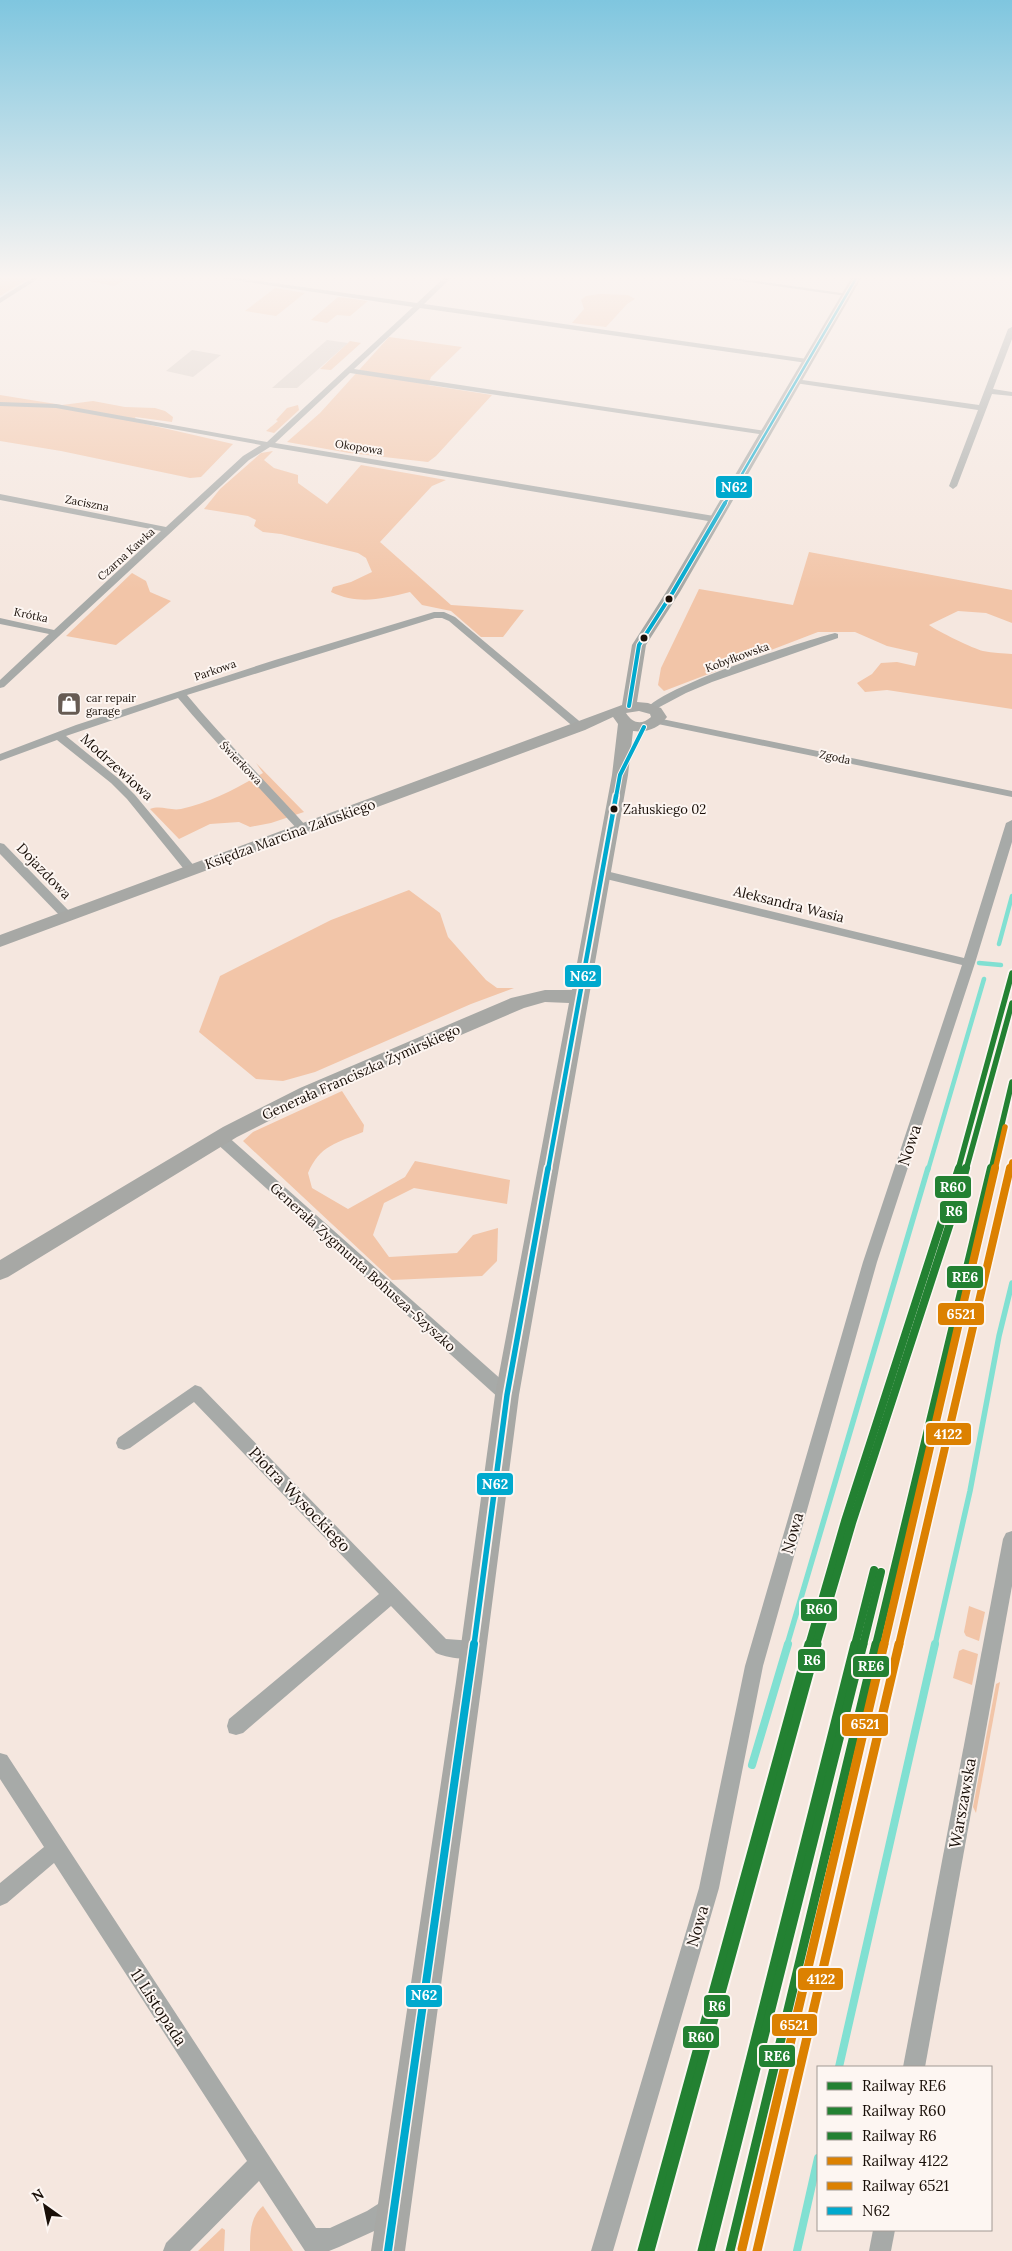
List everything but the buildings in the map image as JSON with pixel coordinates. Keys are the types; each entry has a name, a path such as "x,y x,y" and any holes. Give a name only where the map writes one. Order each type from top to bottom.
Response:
{"street":[{"name":"Czarna Kawka","path":"0,685 246,458 269,444 337,380"},
{"path":"414,380 765,433"},
{"path":"953,486 993,380"},
{"path":"388,2251 474,1650 507,1395 620,775 625,715 639,645 795,381 983,408"},
{"path":"989,391 1012,394"},
{"name":"Okopowa","path":"0,404 56,406 714,519"},
{"name":"Zaciszna","path":"0,497 169,530"},
{"name":"Parkowa","path":"0,758 58,735 298,656 428,616 440,615 452,619 580,727"},
{"name":"Krótka","path":"0,621 56,633"},
{"path":"620,775 650,715 644,691 651,627"},
{"name":"Kobyłkowska","path":"650,715 661,700 765,659 835,636"},
{"name":"Świerkowa","path":"181,695 220,742 258,779 302,829"},
{"path":"625,715 650,715"},
{"path":"625,715 650,715"},
{"name":"Księdza Marcina Załuskiego","path":"0,942 580,727 625,715"},
{"name":"Zgoda","path":"650,715 1012,794"},
{"name":"Modrzewiowa","path":"58,735 115,781 131,797 191,870"},
{"name":"Nowa","path":"602,2251 709,1888 759,1647 870,1262 969,963 1012,823"},
{"name":"Dojazdowa","path":"0,847 67,916"},
{"name":"Aleksandra Wasia","path":"602,874 969,963"},
{"name":"Generała Franciszka Żymirskiego","path":"0,1271 220,1138 307,1093 518,1003 545,996 580,997"},
{"name":"Generała Zygmunta Bohusza-Szyszko","path":"220,1138 507,1395"},
{"name":"Piotra Wysockiego","path":"124,1443 196,1392 442,1648 474,1650"},
{"name":"Warszawska","path":"914,2066 1012,1540"},
{"path":"236,1726 392,1594"},
{"name":"11 Listopada","path":"0,1762 315,2245"},
{"path":"0,1896 56,1849"},
{"path":"174,2251 261,2163"},
{"path":"315,2245 376,2220 394,2203"},
{"path":"880,2251 884,2231"}],"shaded area":[{"path":"350,380 430,380 428,385 492,395 436,456 428,462 349,453 287,442 320,413"},
{"path":"0,395 62,405 93,401 125,407 155,408 165,411 173,417 172,422 135,417 137,422 233,444 201,477 190,478 61,451 0,441"},
{"path":"298,405 299,410 274,433 266,431 278,421 276,420 287,408"},
{"path":"273,451 264,460 274,468 298,475 298,483 327,504 361,465 446,480 432,486 380,542 451,605 524,610 503,637 481,637 451,611 422,605 410,592 370,600 341,596 331,592 333,587 351,582 372,572 366,558 358,553 281,534 263,532 254,526 256,520 248,516 204,509 220,489 261,453"},
{"path":"809,552 1012,590 1012,623 986,613 958,611 929,625 978,650 1012,654 1012,709 887,690 865,692 857,683 872,674 881,663 897,662 915,666 918,653 887,646 855,632 818,632 664,691 658,685 661,668 699,589 793,605"},
{"path":"132,573 146,581 150,592 171,601 116,645 66,636"},
{"path":"256,763 304,812 271,823 250,827 239,822 210,824 179,839 150,809 181,809 213,799 263,773"},
{"path":"409,890 440,913 448,937 486,980 497,988 514,988 471,1004 315,1072 283,1081 256,1079 199,1032 220,976 331,920"},
{"path":"342,1091 364,1125 363,1132 337,1142 318,1156 308,1173 312,1188 348,1209 405,1177 415,1161 510,1180 507,1204 414,1188 384,1203 373,1235 389,1257 457,1253 473,1235 498,1228 497,1261 482,1276 392,1280 243,1141 253,1132"},
{"path":"969,1606 985,1612 979,1641 966,1636 964,1632"},
{"path":"963,1649 978,1654 972,1685 953,1678 959,1651"},
{"path":"1000,1682 976,1813 973,1807 996,1684"},
{"path":"263,2206 293,2251 250,2251 253,2221 255,2215"},
{"path":"222,2228 225,2230 224,2251 198,2251"}],"waterway":[{"path":"999,944 1012,896"},
{"path":"979,963 1001,965"},
{"path":"928,1170 984,979"},
{"path":"787,1645 928,1168"},
{"path":"935,1645 970,1491 999,1336 1012,1283"},
{"path":"752,1765 788,1644"},
{"path":"839,2066 935,1644"},
{"path":"797,2251 817,2162"}],"rail line":[{"name":"R60","path":"642,2251 799,1678 845,1521 947,1209 976,1110 1012,973"},
{"name":"R6","path":"650,2251 806,1680 852,1523 954,1211 1012,1003"},
{"name":"RE6","path":"730,2251 1012,1082"},
{"name":"6521","path":"742,2249 1005,1127"},
{"name":"4122","path":"757,2251 1012,1162"},
{"name":"R60","path":"702,2251 874,1570"},
{"name":"R6","path":"710,2251 881,1572"}],"transit line":[{"name":"N62","path":"629,706 639,645 673,592 797,380"},
{"name":"N62","path":"388,2251 469,1682 507,1395 620,775 644,727"}],"place":[{"name":"car repair garage","path":"69,704"},
{"name":"Załuskiego 02","path":"614,809"}]}
